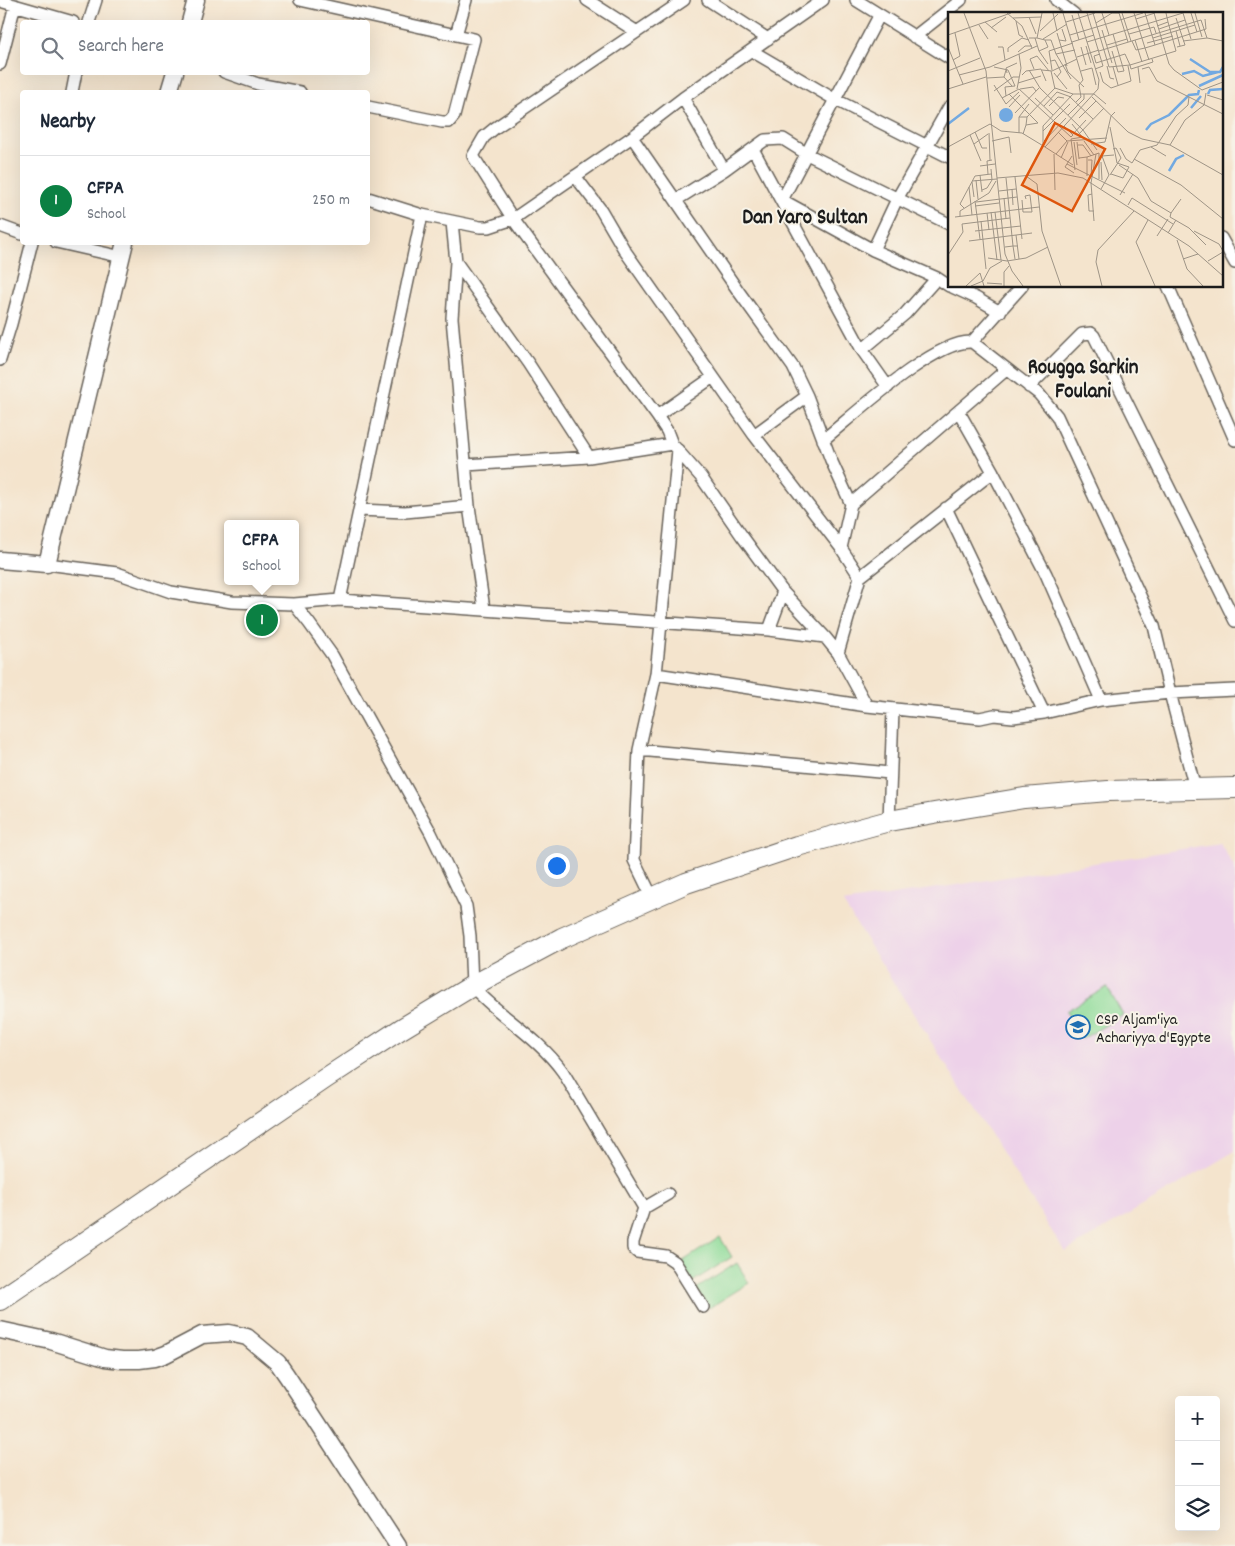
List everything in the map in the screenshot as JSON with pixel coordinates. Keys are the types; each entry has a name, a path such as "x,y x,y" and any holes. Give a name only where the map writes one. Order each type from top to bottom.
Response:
{"highway":[{"path":"0,1300 401,1029 472,986 562,938 652,897 748,861 889,821 1024,798 1108,791 1235,788"}],"street":[{"path":"90,20 96,0"},
{"path":"191,20 196,0"},
{"path":"300,0 474,39 452,119 449,122 370,107"},
{"path":"456,35 466,0"},
{"path":"587,0 637,32"},
{"path":"684,0 495,128 484,137 473,156 513,219 657,416 675,447 701,477 783,592 838,653 867,706"},
{"path":"708,0 768,39"},
{"path":"370,199 422,215 480,227 489,227 513,219 632,137 683,98 823,0"},
{"path":"856,0 948,57"},
{"path":"914,37 961,0"},
{"path":"1056,0 1071,12"},
{"path":"0,1 66,20"},
{"path":"0,64 15,5"},
{"path":"782,200 879,16"},
{"path":"752,51 834,99 948,157"},
{"path":"72,90 75,75"},
{"path":"170,90 174,75"},
{"path":"232,75 258,84 290,90"},
{"path":"683,98 724,170"},
{"path":"873,250 897,199 948,109"},
{"path":"632,137 793,367 807,396 851,504 841,548"},
{"path":"676,200 724,170 765,140 782,139 807,154 948,224"},
{"path":"753,149 862,350 888,387"},
{"path":"575,176 601,210 625,251 754,435 841,548 860,577"},
{"path":"782,200 873,250 937,278 948,285"},
{"path":"340,600 422,215"},
{"path":"452,222 456,262 452,318 470,506 484,608"},
{"path":"0,226 20,233"},
{"path":"1222,240 1235,263"},
{"path":"0,360 31,245"},
{"path":"47,564 123,250 81,245"},
{"path":"456,262 528,363 589,457"},
{"path":"862,350 905,314 937,278"},
{"path":"954,288 1000,312"},
{"path":"972,342 1020,288"},
{"path":"1169,288 1235,440"},
{"path":"0,321 11,324"},
{"path":"1029,387 1082,334 1091,333 1094,336 1235,621"},
{"path":"824,440 888,387 922,362 949,346 961,342 972,342 1039,394 1057,416 1154,626 1195,788"},
{"path":"851,504 1007,369"},
{"path":"657,416 713,376"},
{"path":"754,435 807,396"},
{"path":"959,412 993,472 1046,574 1101,700"},
{"path":"466,465 589,457 675,447"},
{"path":"652,897 634,860 639,750 656,674 675,447"},
{"path":"838,653 860,577 993,472"},
{"path":"359,510 405,512 470,506"},
{"path":"946,508 1044,713"},
{"path":"0,560 117,573 170,592 232,602 294,604 340,600 484,608 769,630 825,637"},
{"path":"769,630 783,592"},
{"path":"294,604 332,655 431,833 466,906 470,936 472,986 489,1005 551,1054 644,1208"},
{"path":"656,674 893,710 980,718 994,715 1013,717 1044,713 1101,700 1170,693 1235,690"},
{"path":"889,821 893,710"},
{"path":"639,750 890,773"},
{"path":"668,1194 644,1208 633,1242 633,1248 637,1252 666,1256 675,1262 703,1307"},
{"path":"0,1330 51,1341 105,1358 122,1360 155,1358 202,1335 229,1334 247,1337 278,1363 398,1546"}],"shaded area":[{"name":"CSP Aljam'iya Achariyya d'Egypte","path":"1220,843 1235,868 1235,1151 1065,1252 843,903"}],"green space":[{"path":"1107,987 1123,1015 1082,1039 1066,1011"},
{"path":"720,1237 732,1257 692,1282 680,1263"},
{"path":"737,1263 749,1283 709,1308 696,1289"}],"place":[{"name":"CFPA","path":"262,620"},
{"name":"CSP Aljam'iya Achariyya d'Egypte","path":"1078,1027"}],"district":[{"name":"Dan Yaro Sultan","path":"805,216"},
{"name":"Rougga Sarkin Foulani","path":"1083,378"}]}
